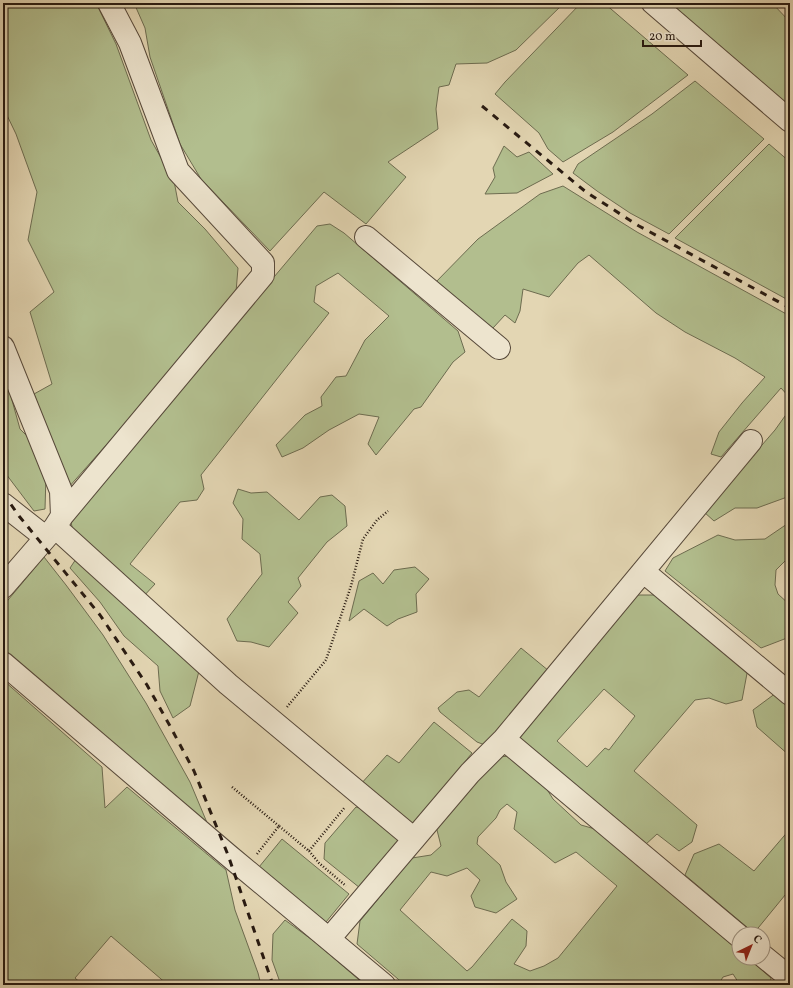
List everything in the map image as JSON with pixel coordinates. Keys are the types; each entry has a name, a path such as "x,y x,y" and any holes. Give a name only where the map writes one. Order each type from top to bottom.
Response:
{"lane":[{"path":"3,587 263,275 263,263 178,170 130,43 109,3"},
{"path":"652,3 790,121"},
{"path":"366,236 499,348"},
{"path":"3,347 61,491 54,527"},
{"path":"329,939 470,773 504,739 751,442"},
{"path":"3,504 54,527 201,660 274,723 414,839"},
{"path":"644,572 790,694"},
{"path":"3,663 384,985"},
{"path":"504,739 731,929"},
{"path":"771,963 790,978"}],"path":[{"path":"274,723 326,660 351,586 362,539 377,520 388,511"},
{"path":"232,787 309,851 319,863 362,900"},
{"path":"309,851 357,792"},
{"path":"245,869 279,826"}],"green space":[{"path":"3,3 96,3 116,44 151,140 174,181 178,202 205,229 238,268 236,292 170,373 68,488 34,394 52,384 30,312 54,292 28,240 37,192 16,134 3,107"},
{"path":"134,3 564,3 516,50 487,63 456,64 449,85 439,87 436,109 438,129 388,162 406,177 366,224 324,192 270,251 201,179 180,144 150,57 145,28"},
{"path":"581,3 604,3 688,75 613,132 563,162 548,149 539,133 495,94"},
{"path":"667,3 772,3 790,22 790,109"},
{"path":"695,81 764,139 669,234 630,213 573,173 578,164 652,114"},
{"path":"769,144 790,162 790,301 675,238"},
{"path":"504,146 517,157 529,152 553,174 517,193 485,194 495,177 493,168"},
{"path":"563,186 637,232 790,316 790,398 781,388 721,457 711,454 719,432 765,377 735,358 685,332 656,313 589,255 578,263 549,297 523,289 520,311 515,323 505,315 493,328 505,339 433,285 478,239 540,194"},
{"path":"330,224 344,233 458,331 465,352 453,362 421,407 414,409 376,455 368,444 379,417 359,414 329,430 303,448 282,457 276,445 305,415 322,406 321,397 336,377 346,376 365,340 389,316 338,273 316,286 314,302 329,313 201,475 204,489 197,500 180,502 130,564 155,584 142,598 74,536 71,522 102,481 317,226"},
{"path":"3,374 20,429 34,443 46,475 45,509 34,511 3,470"},
{"path":"790,409 790,496 757,508 735,508 714,521 704,512 775,430"},
{"path":"238,489 251,493 267,492 299,520 320,497 332,495 345,506 347,526 327,542 298,578 301,586 288,602 298,613 269,647 251,642 237,641 227,619 262,574 260,554 242,539 243,519 233,503"},
{"path":"787,524 790,526 790,556 776,570 775,585 778,594 790,605 790,640 787,638 761,648 665,571 673,558 718,535 735,540 765,539"},
{"path":"44,557 103,635 146,703 190,782 208,825 3,650 3,606"},
{"path":"76,559 199,671 190,706 173,718 160,691 158,666 124,636 100,602 70,568"},
{"path":"415,567 429,579 416,594 417,612 398,619 387,626 364,609 349,621 359,581 373,573 383,584 394,570"},
{"path":"635,595 661,595 748,668 742,700 726,704 709,698 695,700 634,771 697,825 692,842 679,851 657,834 645,845 520,739 518,732","holes":["604,689 635,716 609,750 605,748 587,767 557,741"]},
{"path":"521,648 549,671 485,745 477,742 440,712 438,708 457,692 469,690 479,697"},
{"path":"3,680 102,767 105,808 127,787 226,870 235,910 261,985 168,985 111,936 75,978 83,985 3,985"},
{"path":"776,693 790,705 790,756 757,727 753,710"},
{"path":"434,722 472,753 411,828 360,785 387,755 399,763"},
{"path":"512,756 541,780 553,799 581,825 595,829 731,943 731,966 757,966 771,978 770,985 740,985 733,974 723,977 718,985 405,985 357,944 360,921 412,858 431,855 441,846 436,826 496,757","holes":["507,804 517,812 514,829 555,863 576,852 617,886 558,958 544,966 530,971 514,964 526,946 527,931 512,919 467,971 400,910 431,872 447,876 467,868 480,880 471,896 475,907 496,913 517,899 506,882 500,865 477,844 478,837 496,818 500,810"]},
{"path":"356,807 368,810 401,838 360,888 324,859 325,843"},
{"path":"790,829 790,889 760,926 746,926 685,875 694,854 719,844 754,871"},
{"path":"282,839 349,894 326,922 259,867"},
{"path":"285,920 315,942 365,985 281,985 272,960 273,934"}],"railway":[{"path":"482,106 586,192 639,226 790,308"},
{"path":"3,493 19,516 100,615 147,685 170,726 194,771 228,855 273,985"}]}
